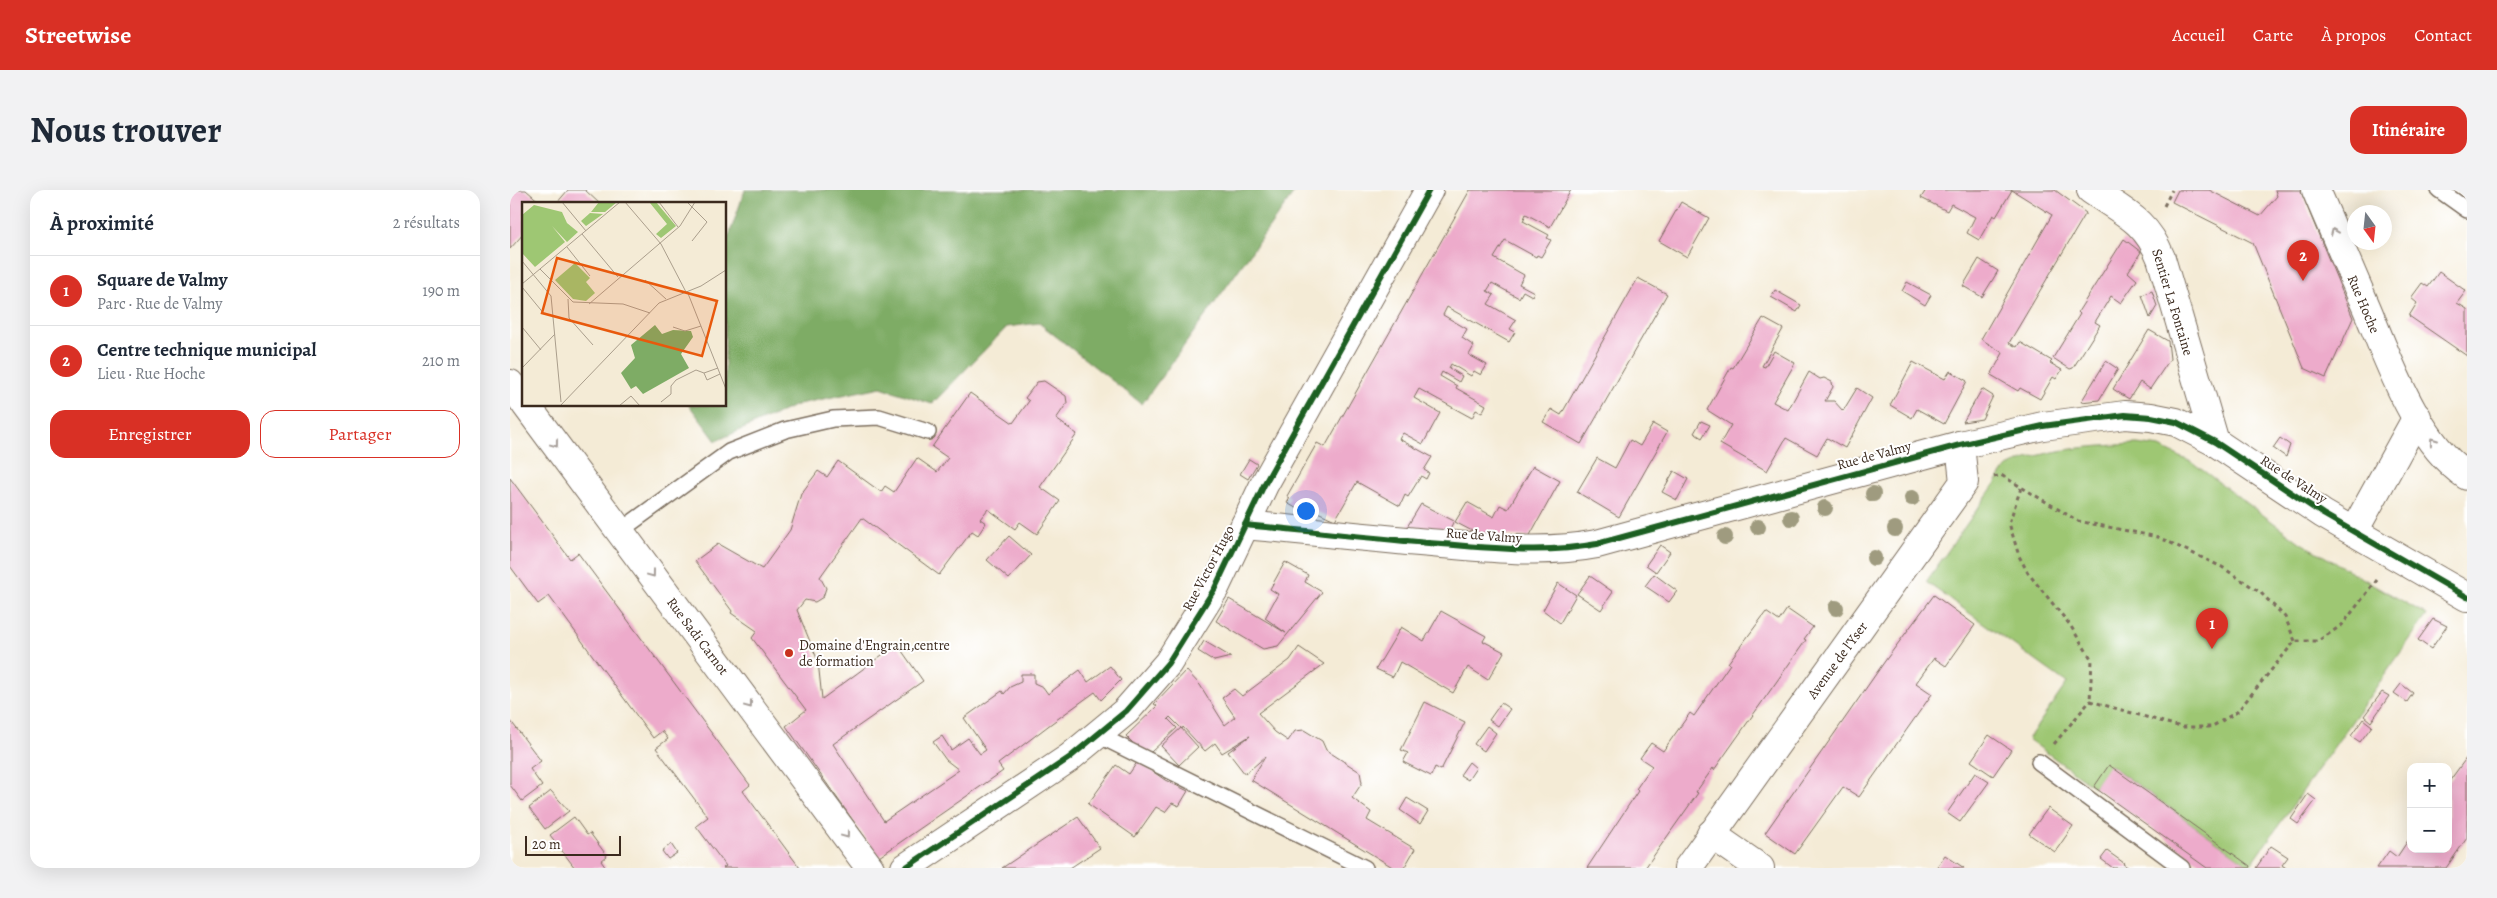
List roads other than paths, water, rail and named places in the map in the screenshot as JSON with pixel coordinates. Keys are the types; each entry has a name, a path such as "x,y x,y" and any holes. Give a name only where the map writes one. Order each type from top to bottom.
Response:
{"street":[{"name":"Rue Victor Hugo","path":"905,868 1045,776 1098,735 1126,711 1168,664 1215,588 1264,485 1429,190"},
{"name":"Sentier La Fontaine","path":"2091,190 2142,225 2154,239 2215,442"},
{"name":"Rue Hoche","path":"2316,190 2395,377 2417,417 2437,447 2467,476"},
{"name":"Rue Sadi Carnot","path":"510,384 522,400"},
{"name":"Rue Sadi Carnot","path":"526,406 870,868"},
{"name":"Rue de Valmy","path":"1245,526 1303,533 1507,550 1554,551 1572,549 1597,544 1960,445 2043,426 2125,415 2152,417 2176,422 2215,442 2354,531 2467,597"},
{"path":"2354,531 2417,417"},
{"name":"Avenue de l'Yser","path":"1688,868 1964,482 1960,445"},
{"path":"1712,834 1760,868"}],"lane":[{"path":"2439,190 2467,210"},
{"path":"620,531 729,452 786,430 833,420 879,417 928,432"},
{"path":"1098,735 1365,868"},
{"path":"2039,762 2182,868"}],"place":[{"name":"Centre technique municipal","path":"2303,281"},
{"name":"Square de Valmy","path":"2212,649"},
{"name":"Domaine d'Engrain,centre de formation","path":"789,653"}]}
